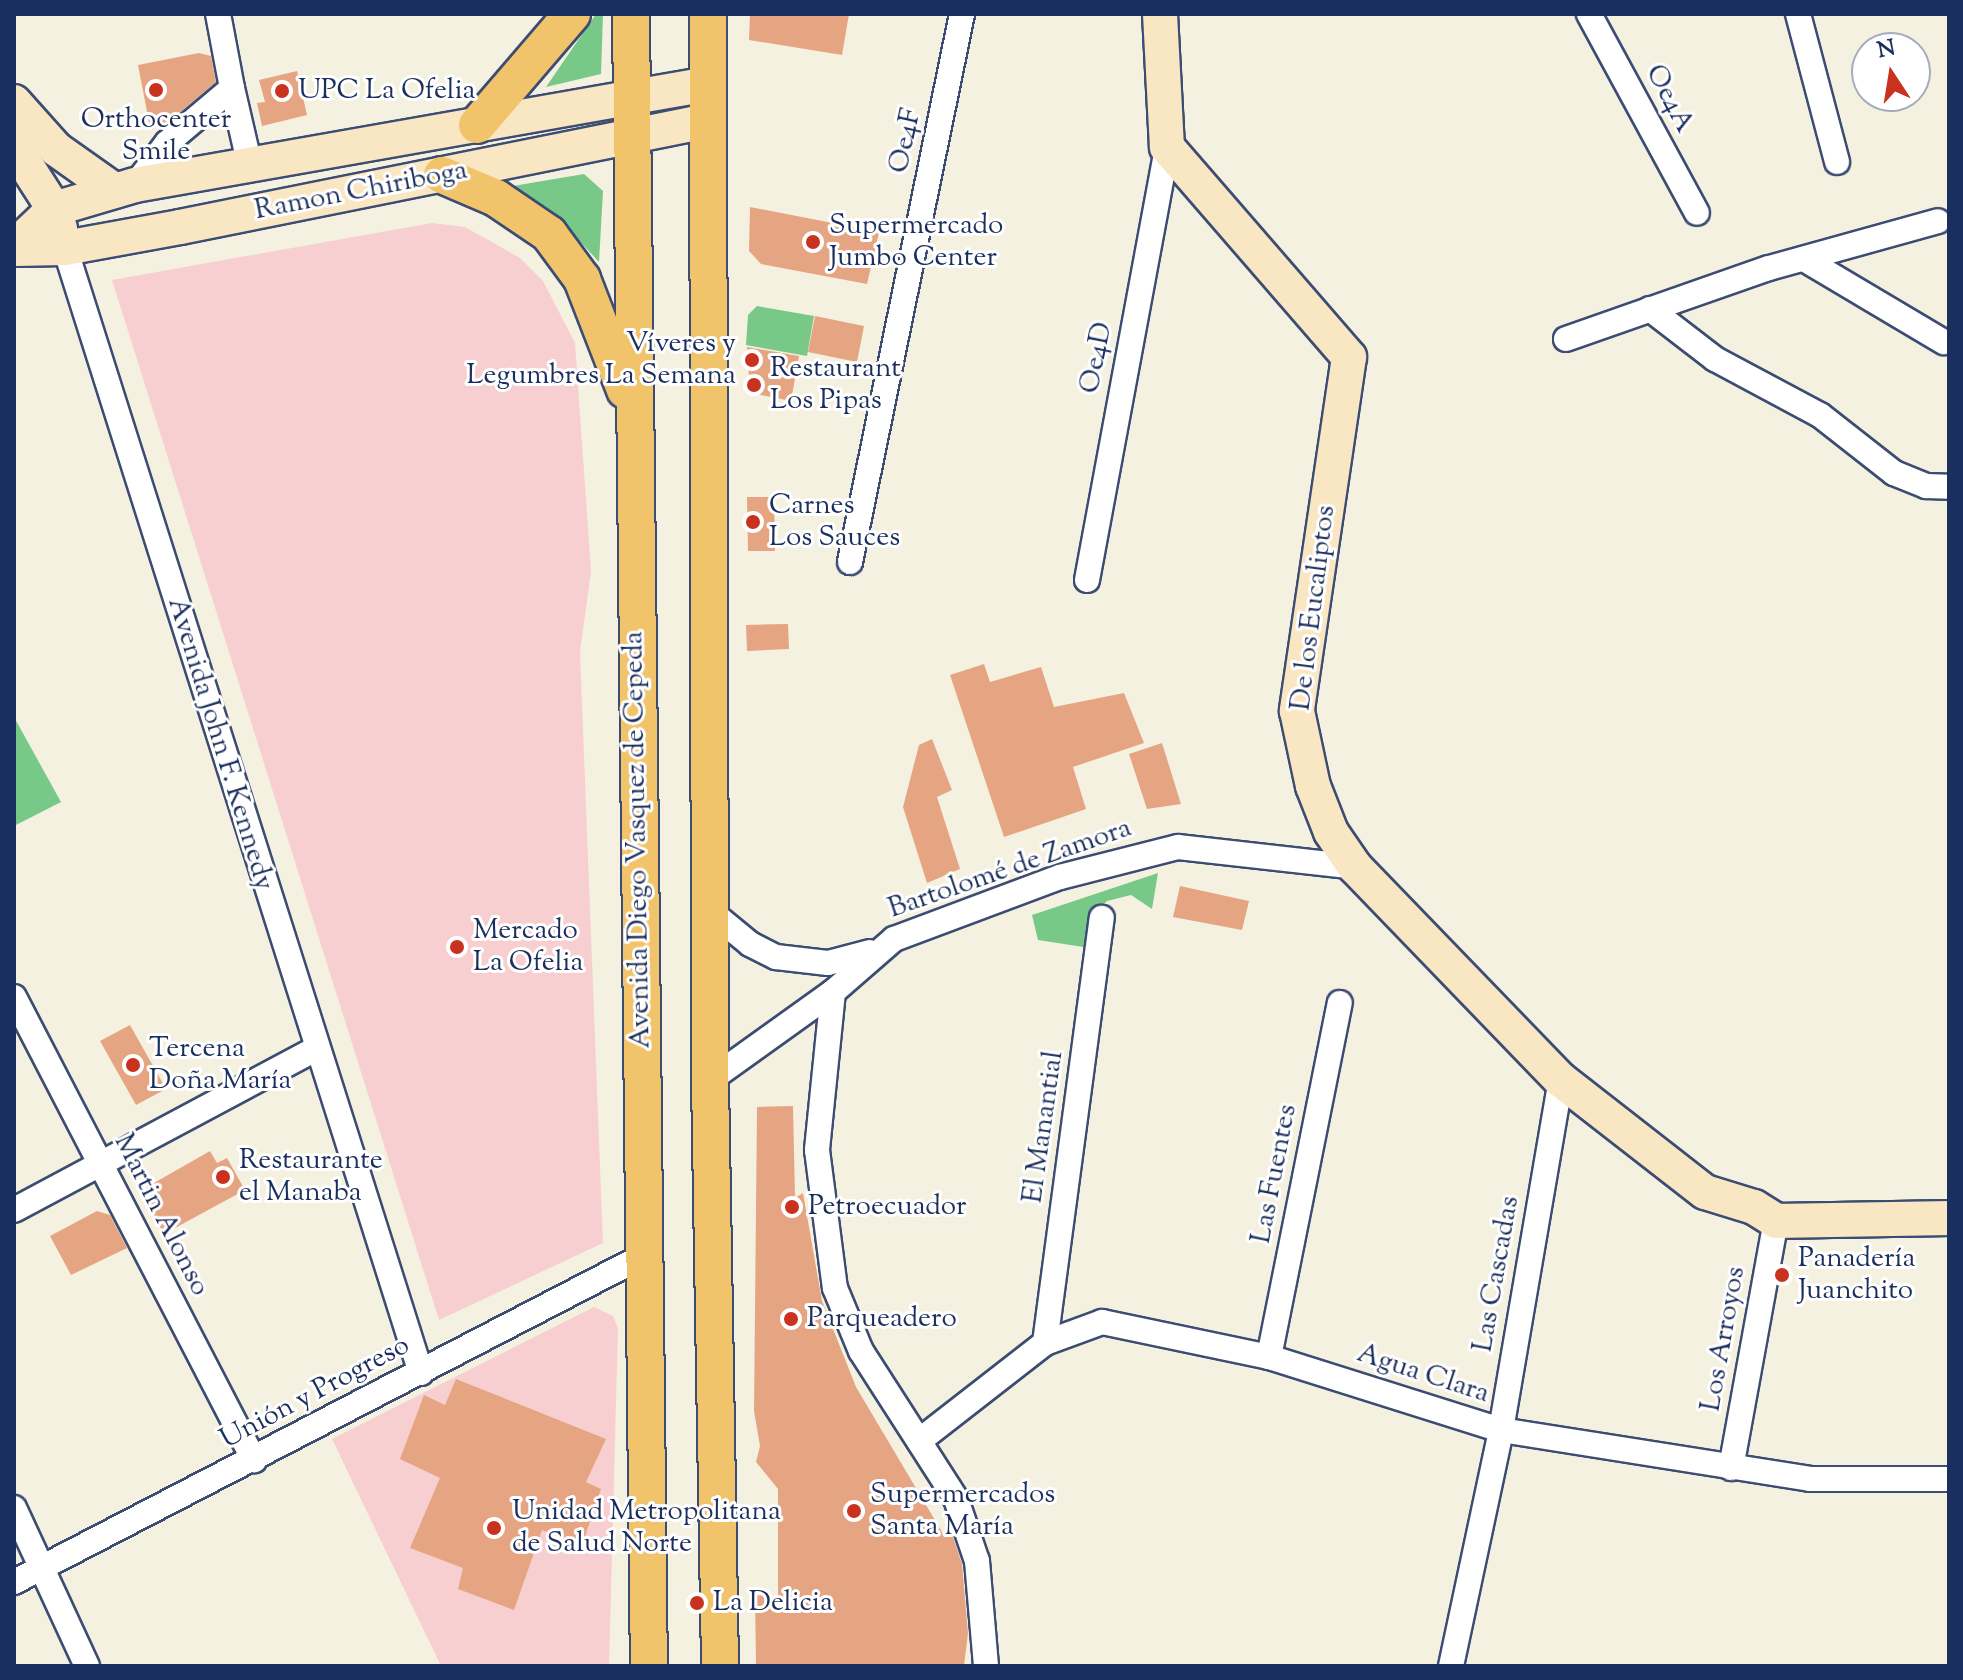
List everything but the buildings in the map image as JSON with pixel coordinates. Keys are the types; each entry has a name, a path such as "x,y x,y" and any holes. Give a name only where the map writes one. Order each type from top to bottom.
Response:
{"main road":[{"path":"477,125 572,14"},
{"name":"Avenida Diego Vasquez de Cepeda","path":"631,14 629,137 649,1666"},
{"path":"708,14 710,1080 720,1666"},
{"path":"442,175 496,198 549,234 582,279 633,412"}],"street":[{"path":"218,14 250,166"},
{"name":"Oe4F","path":"850,562 962,14"},
{"name":"Oe4A","path":"1589,14 1697,213"},
{"path":"1798,14 1837,162"},
{"path":"1162,15 1167,147"},
{"name":"Ramon Chiriboga","path":"14,248 54,209 125,188 477,125 630,94 708,84"},
{"path":"14,102 56,149 125,188 167,143 232,88"},
{"name":"Avenida John F. Kennedy","path":"14,121 24,162 54,209 315,1049 421,1373"},
{"name":"Ramon Chiriboga","path":"14,248 65,248 707,121"},
{"name":"Oe4D","path":"1087,580 1167,147"},
{"name":"De los Eucaliptos","path":"1167,147 1349,357 1297,711 1322,813 1355,867 1561,1080 1705,1192 1754,1207 1776,1221 1949,1218"},
{"path":"1566,339 1596,333 1650,309 1804,259 1938,221"},
{"path":"1804,259 1944,342"},
{"path":"1650,309 1715,359 1820,415 1894,473 1926,486 1949,487"},
{"name":"Bartolomé de Zamora","path":"710,911 750,944 776,957 828,963 876,950 925,925 1158,849 1199,847 1355,867"},
{"name":"El Manantial","path":"1045,1343 1102,918"},
{"name":"Bartolomé de Zamora","path":"710,1080 833,992 876,950"},
{"path":"833,992 817,1150 835,1288 861,1351 956,1499 968,1528 977,1561 986,1666"},
{"name":"Martin Alonso","path":"14,997 254,1460"},
{"name":"Las Fuentes","path":"1269,1357 1340,1003"},
{"path":"14,1210 315,1049"},
{"name":"Las Cascadas","path":"1451,1666 1501,1430 1561,1080"},
{"name":"Los Arroyos","path":"1731,1468 1776,1221"},
{"name":"Unión y Progreso","path":"14,1582 643,1256"},
{"name":"Agua Clara","path":"919,1441 1045,1343 1102,1322 1269,1357 1501,1430 1810,1479 1949,1479"},
{"path":"14,1508 87,1666"}],"shaded area":[{"name":"Mercado La Ofelia","path":"432,223 465,227 520,258 543,281 575,343 591,571 580,652 603,1243 439,1320 112,280"},
{"name":"Unidad Metropolitana de Salud Norte","path":"594,1307 613,1316 618,1328 609,1666 441,1666 332,1439"}],"green space":[{"path":"596,14 603,14 601,74 546,87"},
{"path":"584,174 603,191 599,262 563,223 513,186"},
{"path":"757,306 814,316 807,356 746,345 748,315"},
{"path":"14,717 61,802 14,826"},
{"path":"1158,873 1152,909 1131,895 1107,901 1097,911 1090,948 1038,940 1032,915"}],"place":[{"name":"Orthocenter Smile","path":"156,90"},
{"name":"UPC La Ofelia","path":"282,91"},
{"name":"Supermercado Jumbo Center","path":"813,242"},
{"name":"Víveres y Legumbres La Semana","path":"752,360"},
{"name":"Restaurant Los Pipas","path":"754,385"},
{"name":"Carnes Los Sauces","path":"753,522"},
{"name":"Mercado La Ofelia","path":"457,947"},
{"name":"Tercena Doña María","path":"133,1065"},
{"name":"Restaurante el Manaba","path":"223,1177"},
{"name":"Petroecuador","path":"792,1207"},
{"name":"Panadería Juanchito","path":"1782,1275"},
{"name":"Parqueadero","path":"791,1319"},
{"name":"Supermercados Santa María","path":"854,1511"},
{"name":"Unidad Metropolitana de Salud Norte","path":"494,1528"},
{"name":"La Delicia","path":"697,1603"}]}
